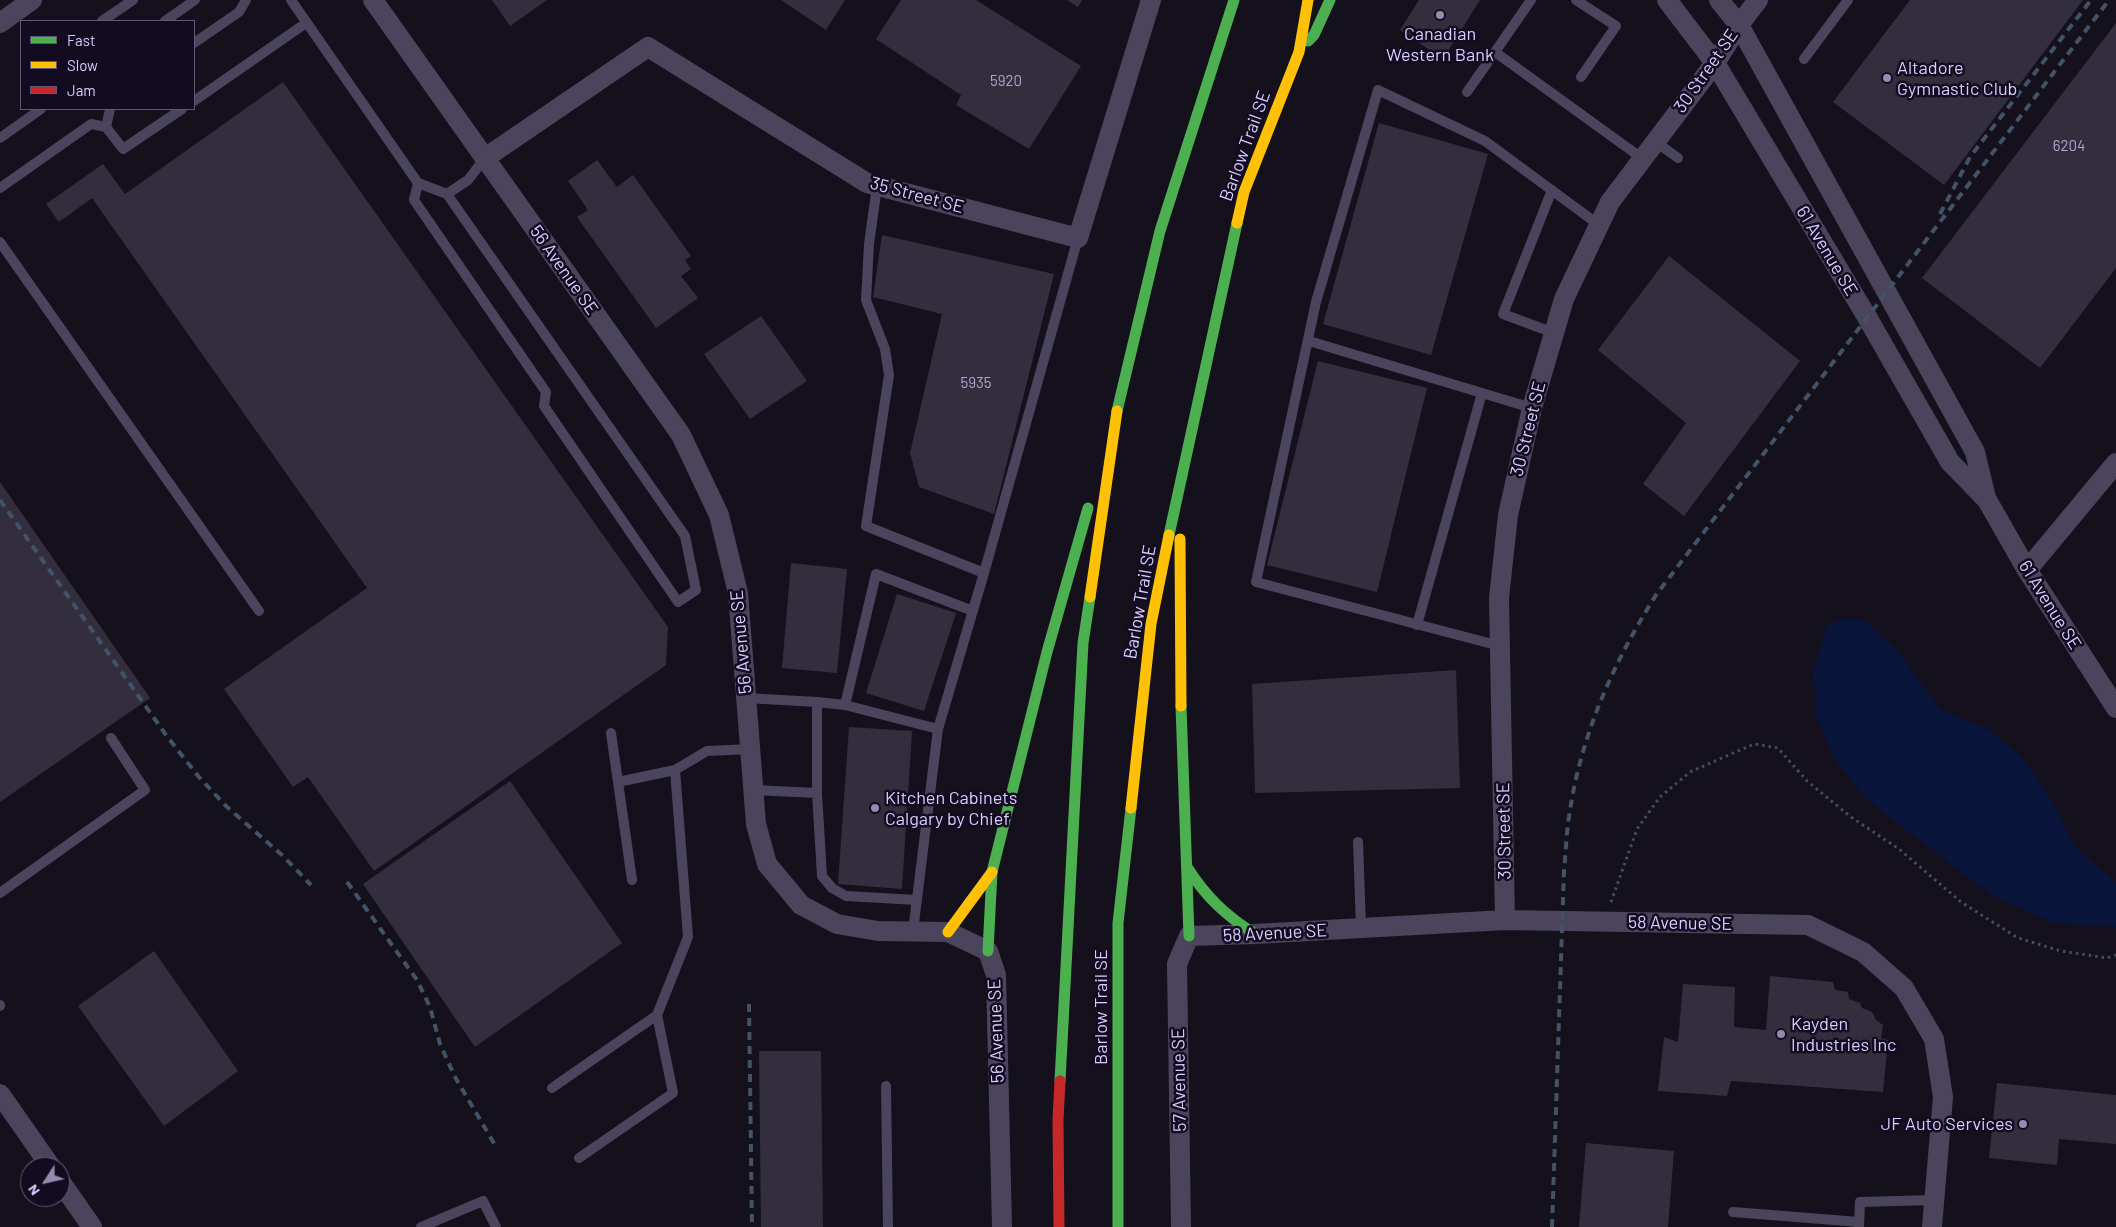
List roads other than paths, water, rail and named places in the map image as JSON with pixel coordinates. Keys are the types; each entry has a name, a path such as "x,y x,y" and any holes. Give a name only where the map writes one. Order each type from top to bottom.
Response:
{"main road":[{"name":"Barlow Trail SE","path":"1059,1227 1058,1120 1083,643 1117,408 1160,231 1234,0"},
{"name":"Barlow Trail SE","path":"1118,1227 1118,923 1151,624 1178,490 1244,192 1299,52 1308,0"},
{"path":"1299,52 1314,35 1330,0"},
{"path":"988,951 992,872 1047,652 1117,408"},
{"path":"1178,490 1181,585 1180,696 1188,936"},
{"path":"1186,867 1197,885 1228,918 1256,934"},
{"path":"948,932 992,872"}],"street":[{"path":"0,23 32,0"},
{"name":"56 Avenue SE","path":"373,0 681,435 719,515 738,593 756,824 767,864 801,905 837,924 878,931 948,932 988,951 996,975 1002,1227"},
{"path":"1078,238 1151,0"},
{"name":"61 Avenue SE","path":"1667,0 1715,63 1950,462 1987,500 2027,570 2116,708"},
{"name":"61 Avenue SE","path":"1719,0 1739,25 1974,452 1987,500"},
{"name":"30 Street SE","path":"1506,920 1499,598 1508,515 1532,408 1564,299 1610,202 1715,63 1739,25 1758,0"},
{"name":"35 Street SE","path":"484,158 648,47 867,183 1078,238"},
{"path":"2027,570 2116,463"},
{"name":"58 Avenue SE","path":"1188,936 1506,920 1808,925 1863,952 1904,988 1934,1039 1942,1097 1932,1227"},
{"name":"57 Avenue SE","path":"1180,1227 1177,964 1188,936"},
{"path":"0,1094 44,1157"},
{"path":"70,1195 92,1227"}],"lane":[{"path":"103,20 133,0"},
{"path":"166,20 195,0"},
{"path":"195,42 239,12 246,0"},
{"path":"291,0 418,183 447,194 685,536 696,590 678,602 544,406 546,392 414,200 418,183"},
{"path":"1467,92 1531,0"},
{"path":"1804,59 1848,0"},
{"path":"1578,1 1616,26 1581,77"},
{"path":"195,99 306,23"},
{"path":"1495,52 1643,159"},
{"path":"1500,646 1256,582 1316,302 1378,90 1485,142 1599,225"},
{"path":"0,138 40,110"},
{"path":"106,127 110,110"},
{"path":"0,188 91,124 106,127 123,149 181,110"},
{"path":"1656,142 1678,158"},
{"path":"447,194 468,180 484,158"},
{"path":"877,186 868,244 866,300 884,349 889,375 866,526 984,573"},
{"path":"1552,190 1503,314 1554,333"},
{"path":"914,931 938,729 1078,238"},
{"path":"0,242 259,611"},
{"path":"1308,341 1532,408"},
{"path":"1417,625 1482,393"},
{"path":"845,705 876,574 973,611"},
{"path":"746,698 845,705 938,729"},
{"path":"817,702 818,793 822,876 832,888 846,896 917,900"},
{"path":"611,733 632,880"},
{"path":"0,893 145,790 110,738"},
{"path":"618,782 675,770 707,751 750,749"},
{"path":"579,1158 673,1093 657,1015 688,937 675,770"},
{"path":"753,790 818,793"},
{"path":"1358,842 1361,928"},
{"path":"552,1088 657,1015"},
{"path":"886,1086 888,1227"},
{"path":"1733,1212 1859,1225 1860,1202 1934,1200"},
{"path":"421,1227 483,1201 496,1227"}],"water":[{"path":"1838,620 1864,620 1897,650 1941,710 1986,728 2022,757 2046,791 2077,849 2116,882 2116,927 2053,923 1991,895 1865,798 1834,759 1816,715 1814,670 1826,626"}],"railway":[{"path":"1940,214 1970,157 2091,0"},
{"path":"1552,1227 1567,831 1581,758 1600,702 1612,674 1656,595 2109,0"},
{"path":"0,500 166,735 198,776 226,806 283,856 311,885"},
{"path":"347,882 417,980 430,1007 440,1044 455,1077 495,1145"},
{"path":"749,1004 752,1227"}],"place":[{"name":"Canadian Western Bank","path":"1440,15"},
{"name":"Altadore Gymnastic Club","path":"1887,78"},
{"name":"Kitchen Cabinets Calgary by Chief","path":"875,808"},
{"name":"Kayden Industries Inc","path":"1781,1034"},
{"name":"JF Auto Services","path":"2023,1124"}]}
